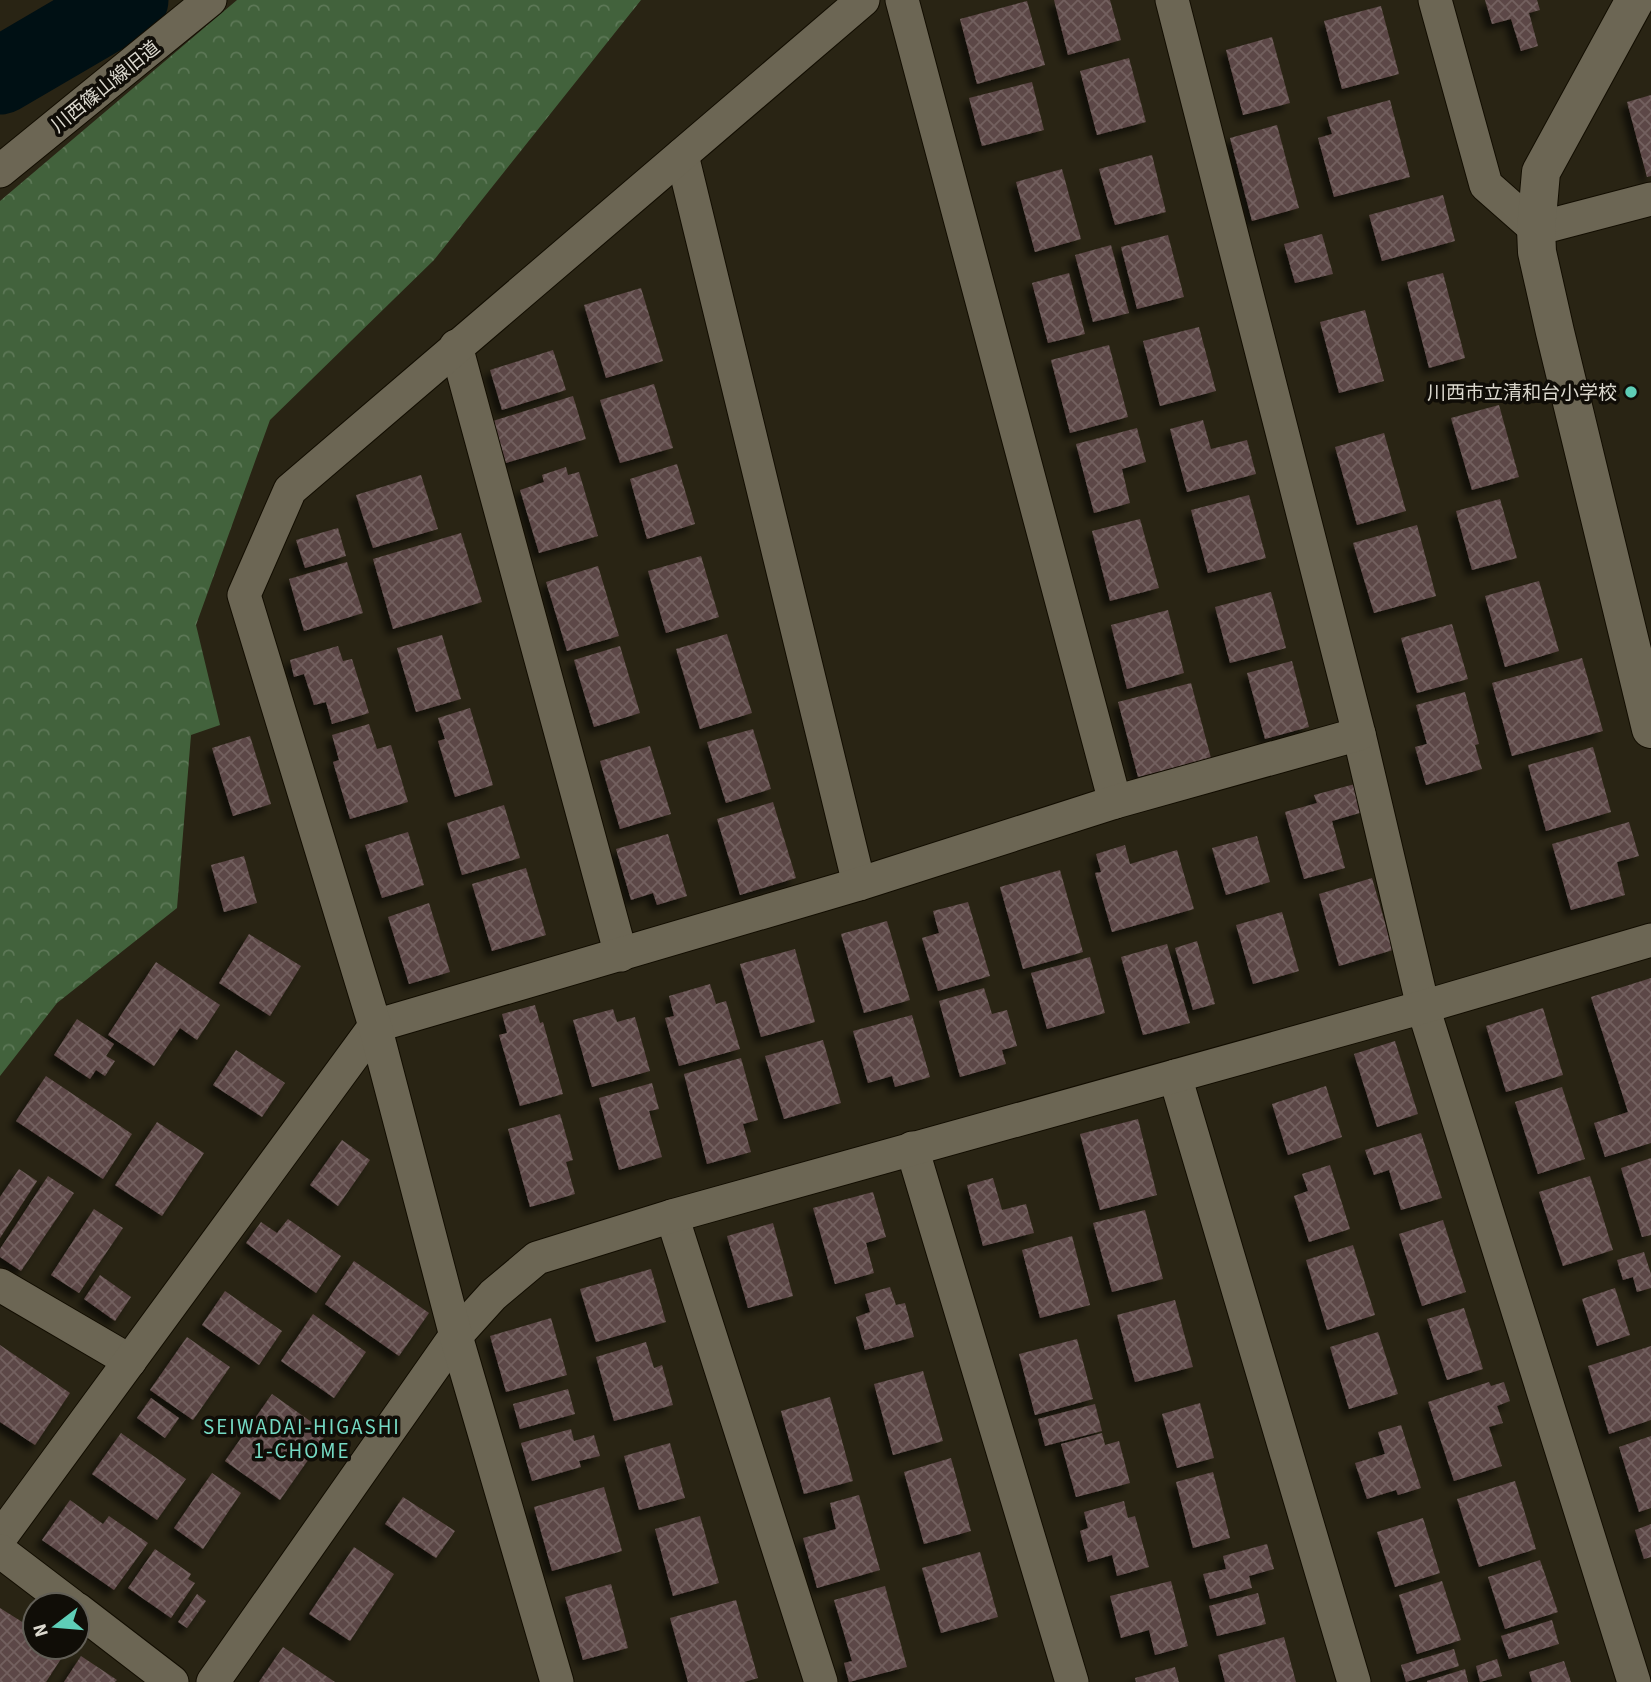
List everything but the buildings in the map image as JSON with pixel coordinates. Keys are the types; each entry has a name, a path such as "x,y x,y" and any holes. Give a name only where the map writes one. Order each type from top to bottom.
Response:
{"street":[{"name":"川西篠山線旧道","path":"0,171 211,0"},
{"path":"557,1682 456,1336 375,1026 244,595 290,490 863,0"},
{"path":"902,0 1115,802"},
{"path":"1172,0 1359,734 1423,1007 1634,1682"},
{"path":"1435,0 1486,185 1536,229"},
{"path":"1635,0 1541,172 1536,229 1537,252 1555,332 1651,729"},
{"path":"681,155 859,884"},
{"path":"1536,229 1651,199"},
{"path":"456,346 621,956"},
{"path":"0,1538 375,1026 859,884 1115,802 1359,734"},
{"path":"213,1682 456,1336 493,1295 537,1258 673,1216 1423,1007 1651,940"},
{"path":"1175,1076 1354,1682"},
{"path":"912,1148 1072,1682"},
{"path":"673,1216 821,1682"},
{"path":"0,1284 130,1361"},
{"path":"0,1550 53,1591"},
{"path":"91,1620 172,1682"}],"green space":[{"path":"237,0 641,0 434,260 270,420 196,625 220,725 191,735 177,908 57,1003 0,1076 0,201"}],"waterway":[{"path":"0,76 130,0"}],"place":[{"name":"川西市立清和台小学校","path":"1631,392"}],"district":[{"name":"SEIWADAI-HIGASHI 1-CHOME","path":"302,1439"}]}
